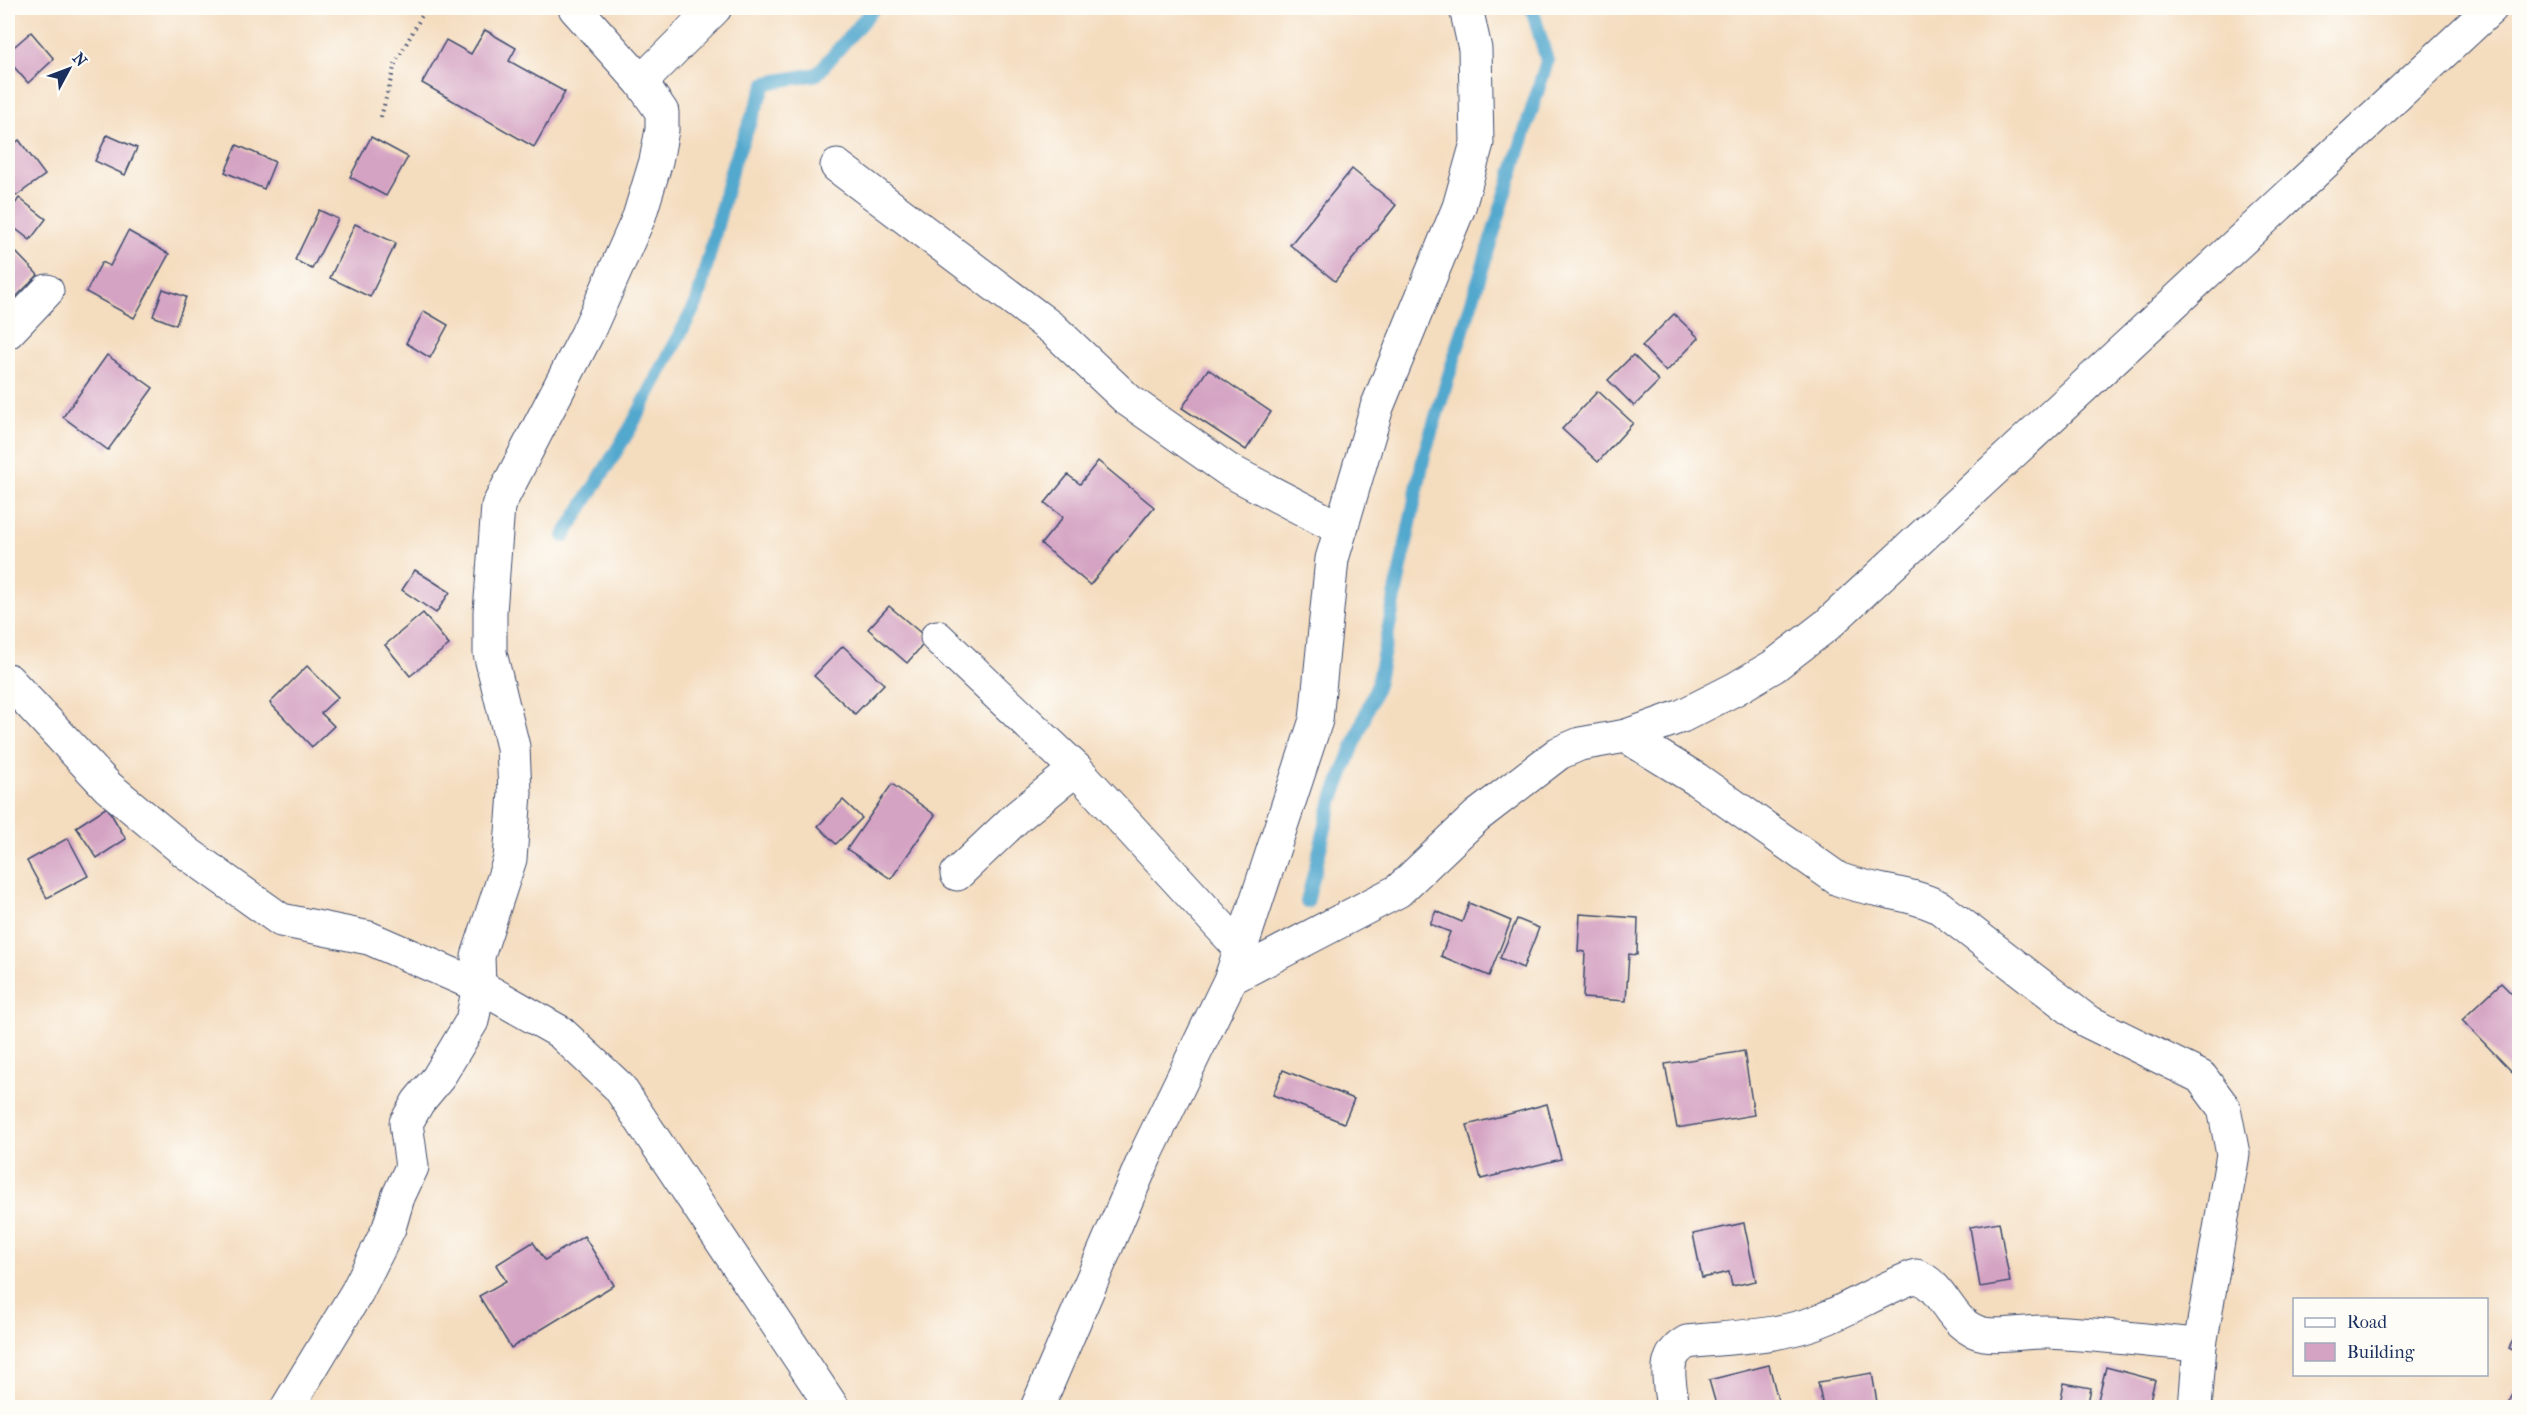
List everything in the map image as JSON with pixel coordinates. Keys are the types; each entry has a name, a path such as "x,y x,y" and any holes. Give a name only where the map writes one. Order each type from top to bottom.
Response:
{"street":[{"path":"287,1407 357,1292 389,1228 398,1197 412,1167 406,1123 418,1102 438,1078 472,1022 478,986 478,956 510,859 515,793 513,747 490,653 490,612 498,506 587,334 639,217 656,161 662,130 662,112 641,82 575,8"},
{"path":"641,82 715,8"},
{"path":"1037,1407 1147,1152 1236,964 1316,720 1332,559 1377,407 1459,207 1477,143 1475,49 1466,8"},
{"path":"1236,964 1398,891 1477,816 1559,753 1580,744 1626,736 1682,716 1774,666 1827,625 2491,8"},
{"path":"837,166 1053,329 1128,400 1228,470 1341,529"},
{"path":"8,332 47,291"},
{"path":"937,637 1076,769 1236,964"},
{"path":"8,680 108,787 187,853 281,920 369,938 478,986 560,1032 619,1087 833,1407"},
{"path":"1626,736 1696,779 1839,879 1856,886 1917,897 1939,907 2087,1021 2201,1077 2224,1108 2233,1154 2200,1345 2195,1407"},
{"path":"957,874 1017,817 1076,769"},
{"path":"1673,1407 1668,1364 1675,1349 1687,1342 1778,1332 1822,1320 1888,1286 1916,1276 1933,1286 1951,1314 1964,1325 1983,1334 2041,1331 2088,1333 2200,1345"}],"path":[{"path":"381,117 395,64 426,8"}],"building":[{"path":"485,30 516,48 509,61 565,92 534,147 422,83 446,40 471,54"},
{"path":"31,32 54,59 28,83 8,60 8,52"},
{"path":"107,135 137,148 125,175 95,161"},
{"path":"371,137 408,157 386,196 350,177"},
{"path":"19,140 45,175 16,196 8,185 8,149"},
{"path":"237,145 275,162 264,189 225,172"},
{"path":"1352,169 1396,205 1335,281 1290,245"},
{"path":"19,198 46,219 30,240 8,223 8,214"},
{"path":"319,210 338,219 312,269 295,260"},
{"path":"355,224 396,243 370,297 330,278"},
{"path":"128,231 169,254 134,318 86,292 102,262 110,266"},
{"path":"10,246 38,275 8,305 8,249"},
{"path":"163,289 186,297 176,325 153,316"},
{"path":"424,311 448,325 430,358 406,343"},
{"path":"1674,314 1699,338 1666,372 1642,346"},
{"path":"107,355 153,388 108,450 63,417"},
{"path":"1633,355 1659,381 1634,406 1608,380"},
{"path":"1208,369 1271,412 1246,450 1182,408"},
{"path":"1598,391 1633,423 1598,462 1562,429"},
{"path":"1098,461 1154,507 1090,585 1041,544 1063,517 1045,503 1068,475 1080,484"},
{"path":"415,570 450,592 436,613 402,590"},
{"path":"889,606 928,639 907,663 868,629"},
{"path":"423,613 449,645 410,676 385,645"},
{"path":"843,646 884,684 855,714 814,676"},
{"path":"307,666 338,697 321,713 334,726 312,747 270,703"},
{"path":"892,784 935,815 891,879 847,849"},
{"path":"843,800 862,818 836,844 818,826"},
{"path":"107,807 126,839 97,858 76,827"},
{"path":"68,838 88,876 47,898 27,861"},
{"path":"1469,903 1511,921 1489,976 1441,956 1450,932 1430,924 1436,911 1462,922"},
{"path":"1580,914 1638,918 1637,955 1629,954 1626,1001 1583,998 1585,952 1578,951"},
{"path":"1517,919 1539,928 1523,968 1500,958"},
{"path":"2501,983 2520,1002 2520,1080 2462,1020"},
{"path":"1744,1051 1754,1115 1677,1128 1665,1064"},
{"path":"1283,1070 1354,1099 1344,1123 1273,1095"},
{"path":"1547,1104 1561,1159 1481,1179 1467,1125"},
{"path":"1999,1222 2010,1282 1980,1287 1970,1227"},
{"path":"1744,1223 1756,1281 1732,1286 1729,1272 1702,1278 1693,1234"},
{"path":"584,1236 614,1285 511,1348 479,1296 506,1281 496,1265 533,1242 545,1260"},
{"path":"2517,1333 2520,1334 2520,1354 2509,1348"},
{"path":"1769,1365 1780,1408 1717,1408 1709,1380"},
{"path":"2106,1367 2155,1380 2148,1408 2096,1408"},
{"path":"1872,1373 1878,1408 1823,1408 1818,1382"},
{"path":"2520,1381 2520,1408 2506,1408"},
{"path":"2064,1383 2091,1388 2087,1408 2059,1408"}],"waterway":[{"path":"564,536 631,427 697,302 733,164 766,83 817,74 874,8"},
{"path":"1307,902 1331,804 1377,685 1424,455 1547,61 1532,8"}]}
